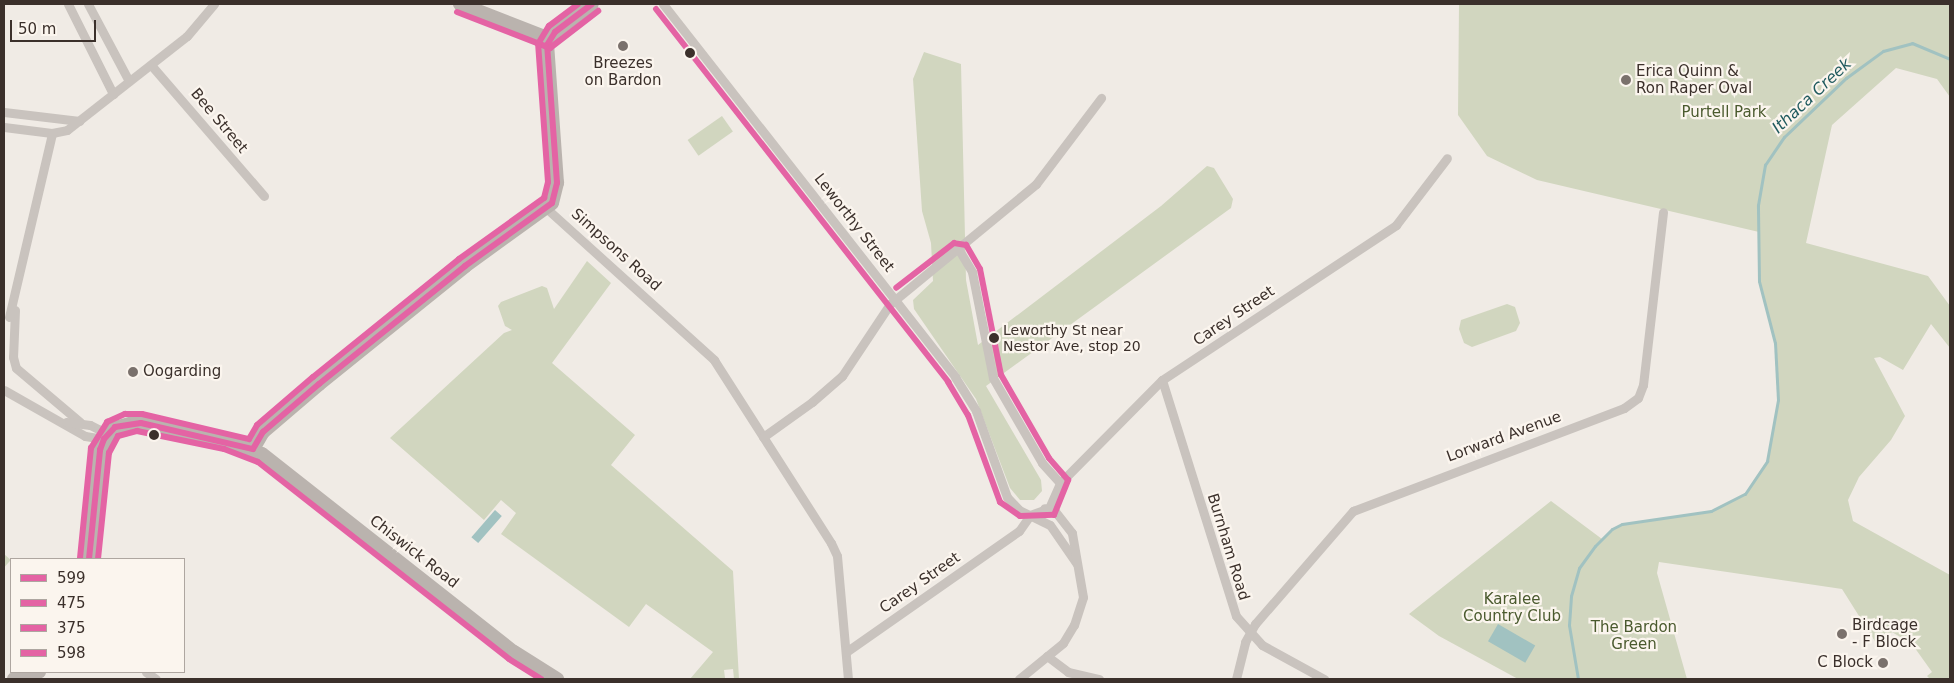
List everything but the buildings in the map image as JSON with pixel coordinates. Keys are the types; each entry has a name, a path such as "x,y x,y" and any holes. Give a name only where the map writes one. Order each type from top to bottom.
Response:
{"main road":[{"path":"460,4 550,39"},
{"path":"89,558 104,438 115,427 134,422 252,449 264,432 319,384 466,266 546,208 555,198 557,183 546,65 550,39 592,4"},
{"name":"Chiswick Road","path":"252,449 296,480 514,652 557,679"},
{"path":"14,679 35,673"}],"street":[{"path":"68,4 113,94"},
{"path":"88,4 129,81"},
{"path":"4,127 52,134 63,132 80,121 192,31 214,4"},
{"name":"Leworthy Street","path":"664,4 896,299 967,395 1010,501"},
{"name":"Bee Street","path":"151,65 264,196"},
{"path":"763,438 823,394 842,376 896,299 959,250 1036,184 1101,98"},
{"path":"4,112 80,121"},
{"path":"9,317 52,134"},
{"name":"Carey Street","path":"1050,508 1060,483 1162,380 1396,225 1447,158"},
{"name":"Simpsons Road","path":"546,208 710,356 835,550 848,679"},
{"name":"Lorward Avenue","path":"1248,634 1353,511 1624,408 1638,398 1643,385 1663,212"},
{"path":"959,250 972,272 991,373 1042,463 1060,483"},
{"path":"15,287 15,366 80,422 98,429 104,438"},
{"name":"Burnham Road","path":"1162,380 1231,605 1248,634 1262,645 1324,679"},
{"path":"4,390 66,422 85,436 104,438"},
{"path":"66,422 80,422"},
{"path":"1010,501 1022,507 1050,508 1062,518 1072,533 1082,587 1078,614 1065,640 1019,679"},
{"path":"1010,501 1054,529 1077,564"},
{"path":"1030,515 1050,508"},
{"name":"Carey Street","path":"846,652 1019,531 1030,515"},
{"path":"1236,679 1248,634"},
{"path":"1048,656 1068,672 1099,679"}],"green space":[{"path":"1459,4 1950,4 1950,97 1937,79 1896,68 1832,125 1806,243 1928,276 1950,306 1950,348 1931,324 1903,370 1880,357 1874,358 1905,416 1891,440 1859,477 1848,500 1853,521 1950,575 1950,679 1930,679 1927,676 1932,672 1912,644 1892,632 1882,642 1876,643 1842,589 1659,562 1657,573 1687,679 1518,679 1439,636 1409,614 1551,501 1602,539 1622,524 1711,511 1745,494 1767,461 1778,400 1775,343 1759,281 1759,232 1537,180 1487,156 1458,115"},
{"path":"924,52 961,64 966,280 978,345 1161,206 1207,166 1214,168 1233,199 1231,208 986,386 1041,480 1042,491 1034,500 1020,500 1010,488 976,399 914,309 913,300 933,281 931,243 922,211 913,79"},
{"path":"722,116 733,132 698,156 688,140"},
{"path":"587,261 611,283 552,363 635,435 611,465 733,571 739,679 734,679 733,669 724,670 725,678 690,679 713,652 646,604 629,627 501,534 516,513 501,500 484,520 390,438 504,333 512,330 505,326 498,306 501,302 542,286 547,288 554,309"},
{"path":"1507,304 1515,307 1520,323 1516,331 1472,347 1464,343 1459,329 1461,320"},
{"path":"4,554 10,561 4,568"}],"water":[{"path":"495,510 502,516 478,543 471,537"},
{"path":"1498,624 1535,646 1525,663 1488,641"}],"waterway":[{"name":"Ithaca Creek","path":"1578,679 1569,625 1571,596 1579,568 1595,546 1612,529 1622,524 1711,511 1745,494 1767,461 1778,400 1775,343 1759,281 1758,205 1765,165 1784,137 1846,78 1883,51 1912,43 1950,59"}],"transit line":[{"name":"598","path":"80,558 91,448 107,422 125,414 142,414 249,439 257,425 313,377 459,259 544,198 548,182 538,44 549,26 578,4"},
{"name":"599","path":"253,449 263,432 319,384 465,266 552,203 557,183 547,45 555,32 592,4"},
{"name":"475","path":"656,9 948,382 968,415 1000,502 1020,516 1054,515 1068,480 1049,458 1001,375 980,269 966,245 954,243 896,288"},
{"name":"475","path":"457,12 550,48 598,11"},
{"name":"599","path":"89,558 100,450 104,439 115,427 141,423 253,449"},
{"name":"375","path":"98,558 109,453 118,436 137,431 224,449 258,462 509,659 541,679"}],"place":[{"name":"Breezes on Bardon","path":"623,46"},
{"name":"Erica Quinn & Ron Raper Oval","path":"1626,80"},
{"name":"Leworthy St near Nestor Ave, stop 20","path":"994,338"},
{"name":"Oogarding","path":"133,372"},
{"name":"Birdcage - F Block","path":"1842,634"},
{"name":"C Block","path":"1883,663"}],"park label":[{"name":"Purtell Park","path":"1724,113"},
{"name":"Karalee Country Club","path":"1512,608"},
{"name":"The Bardon Green","path":"1634,636"}]}
